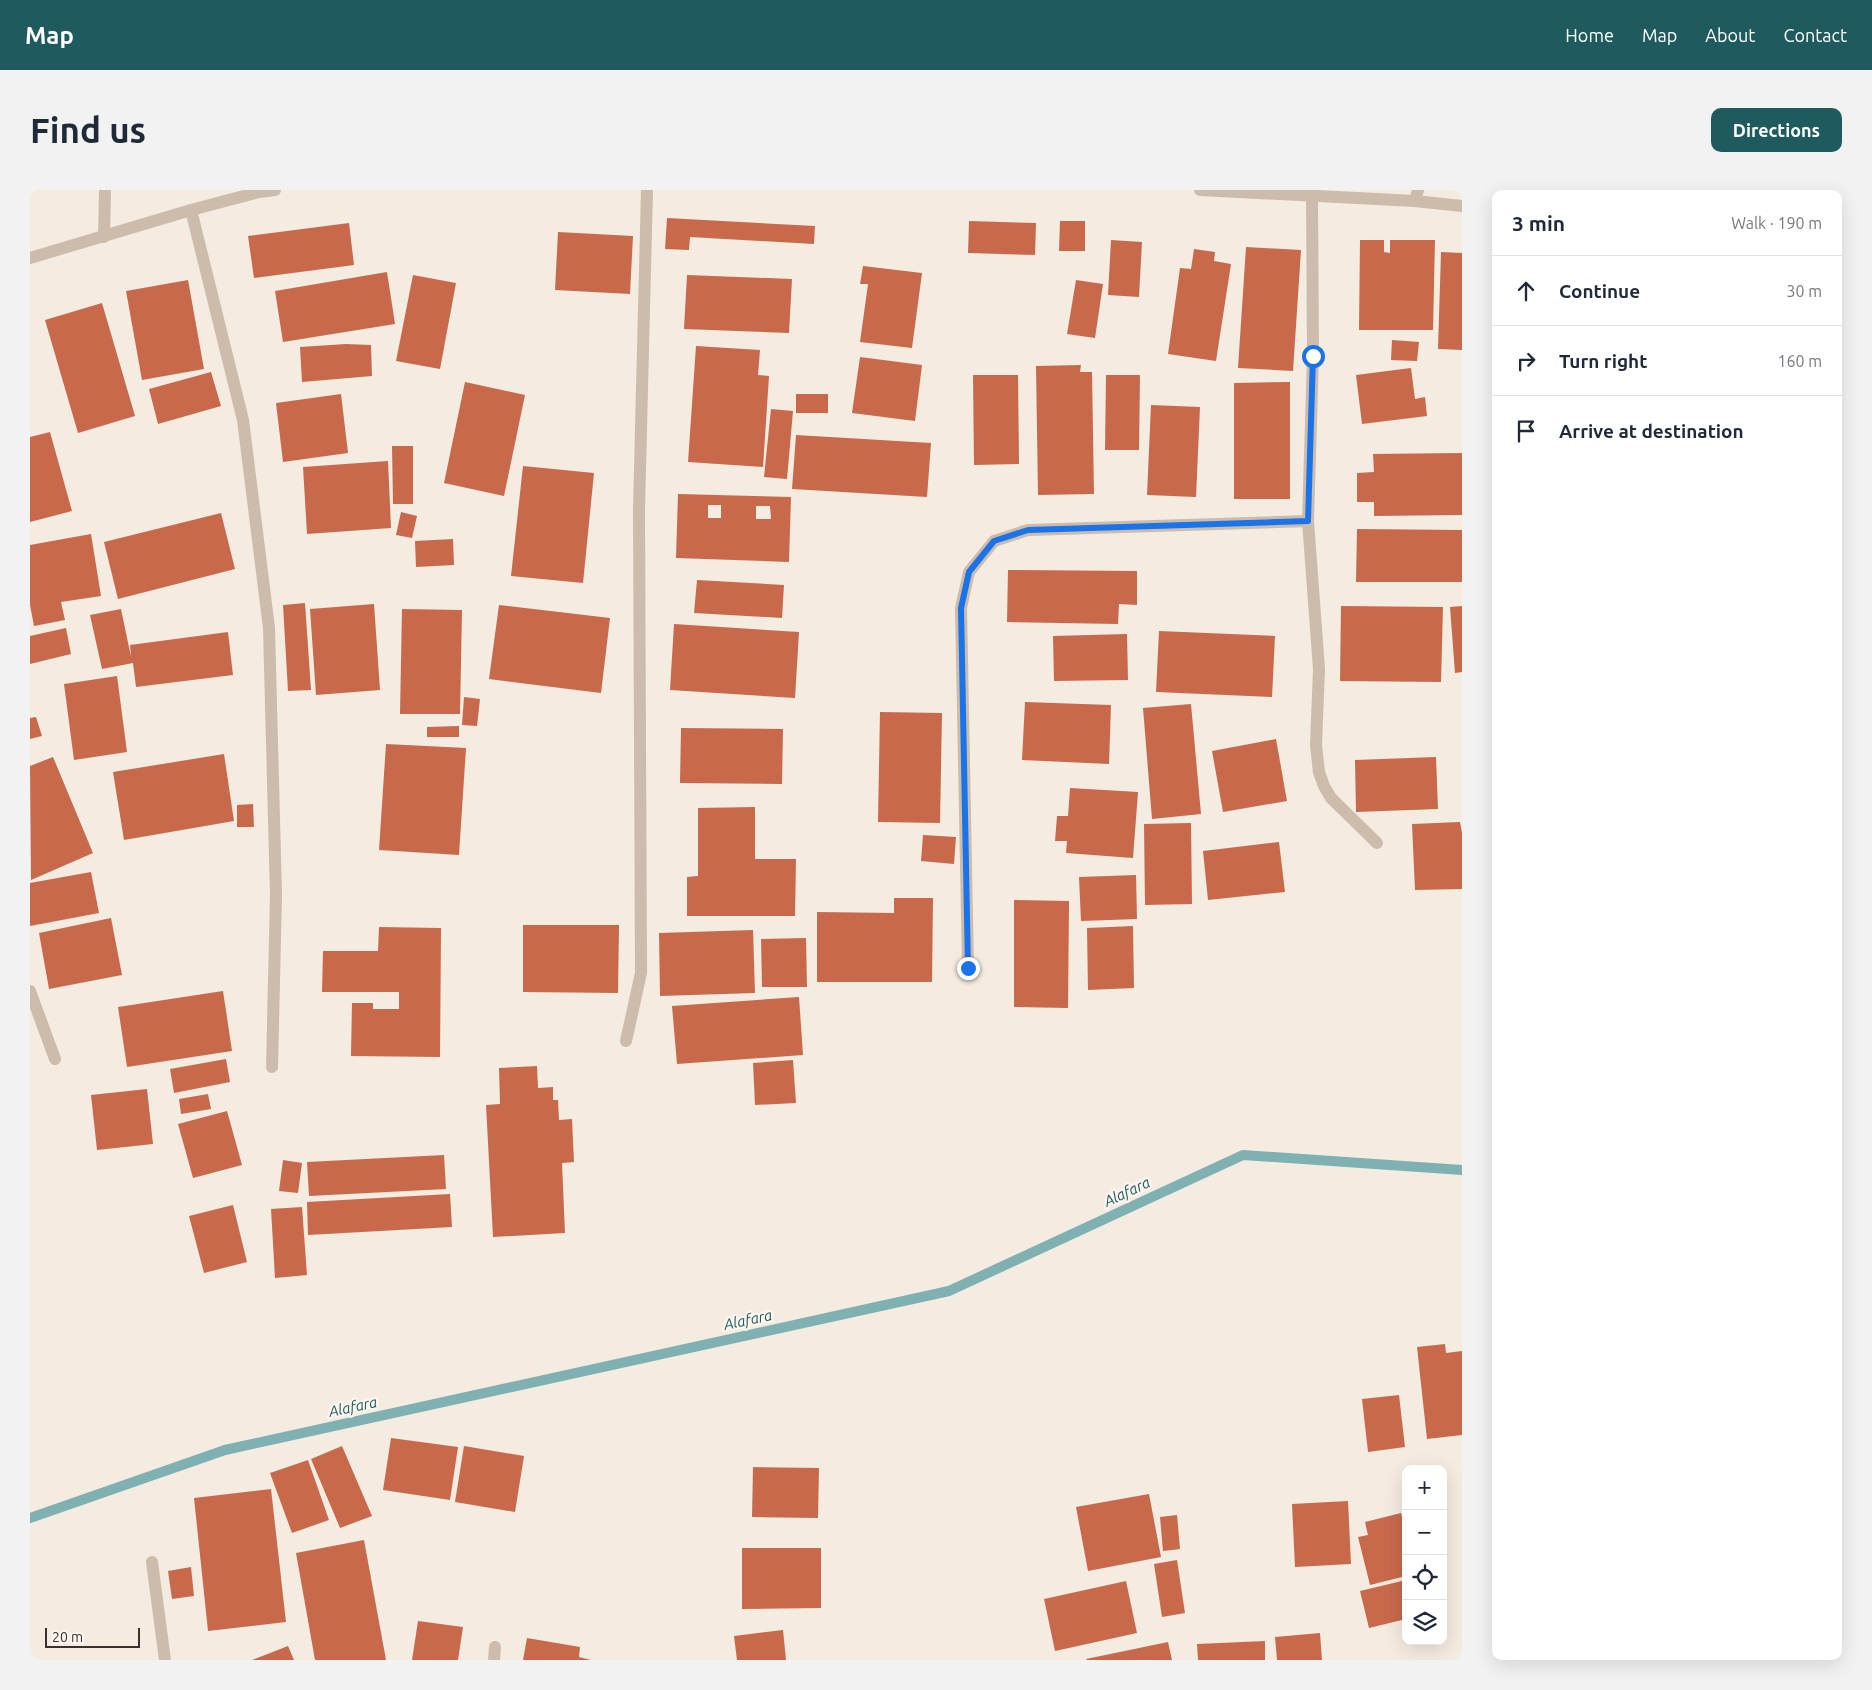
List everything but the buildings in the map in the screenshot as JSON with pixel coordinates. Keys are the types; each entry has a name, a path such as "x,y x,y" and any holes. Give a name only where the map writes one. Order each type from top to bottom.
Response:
{"street":[{"path":"104,237 105,190"},
{"path":"30,258 191,210 259,192 275,190"},
{"path":"626,1041 641,973 639,509 647,190"},
{"path":"1200,190 1312,196 1417,196 1462,206"},
{"path":"1312,196 1313,356 1308,521 1318,660 1316,745 1319,772 1331,798 1377,843"},
{"path":"191,210 243,420 269,628 276,895 272,1067"},
{"path":"968,968 961,608 969,572 994,541 1028,530 1308,521"},
{"path":"30,991 55,1059"},
{"path":"152,1562 165,1660"},
{"path":"494,1660 495,1647"}],"waterway":[{"name":"Alafara","path":"30,1518 225,1450 949,1291 1243,1155 1462,1170"}],"route":[{"path":"968,968 961,608 969,572 994,541 1028,530 1308,521 1313,356"}]}
